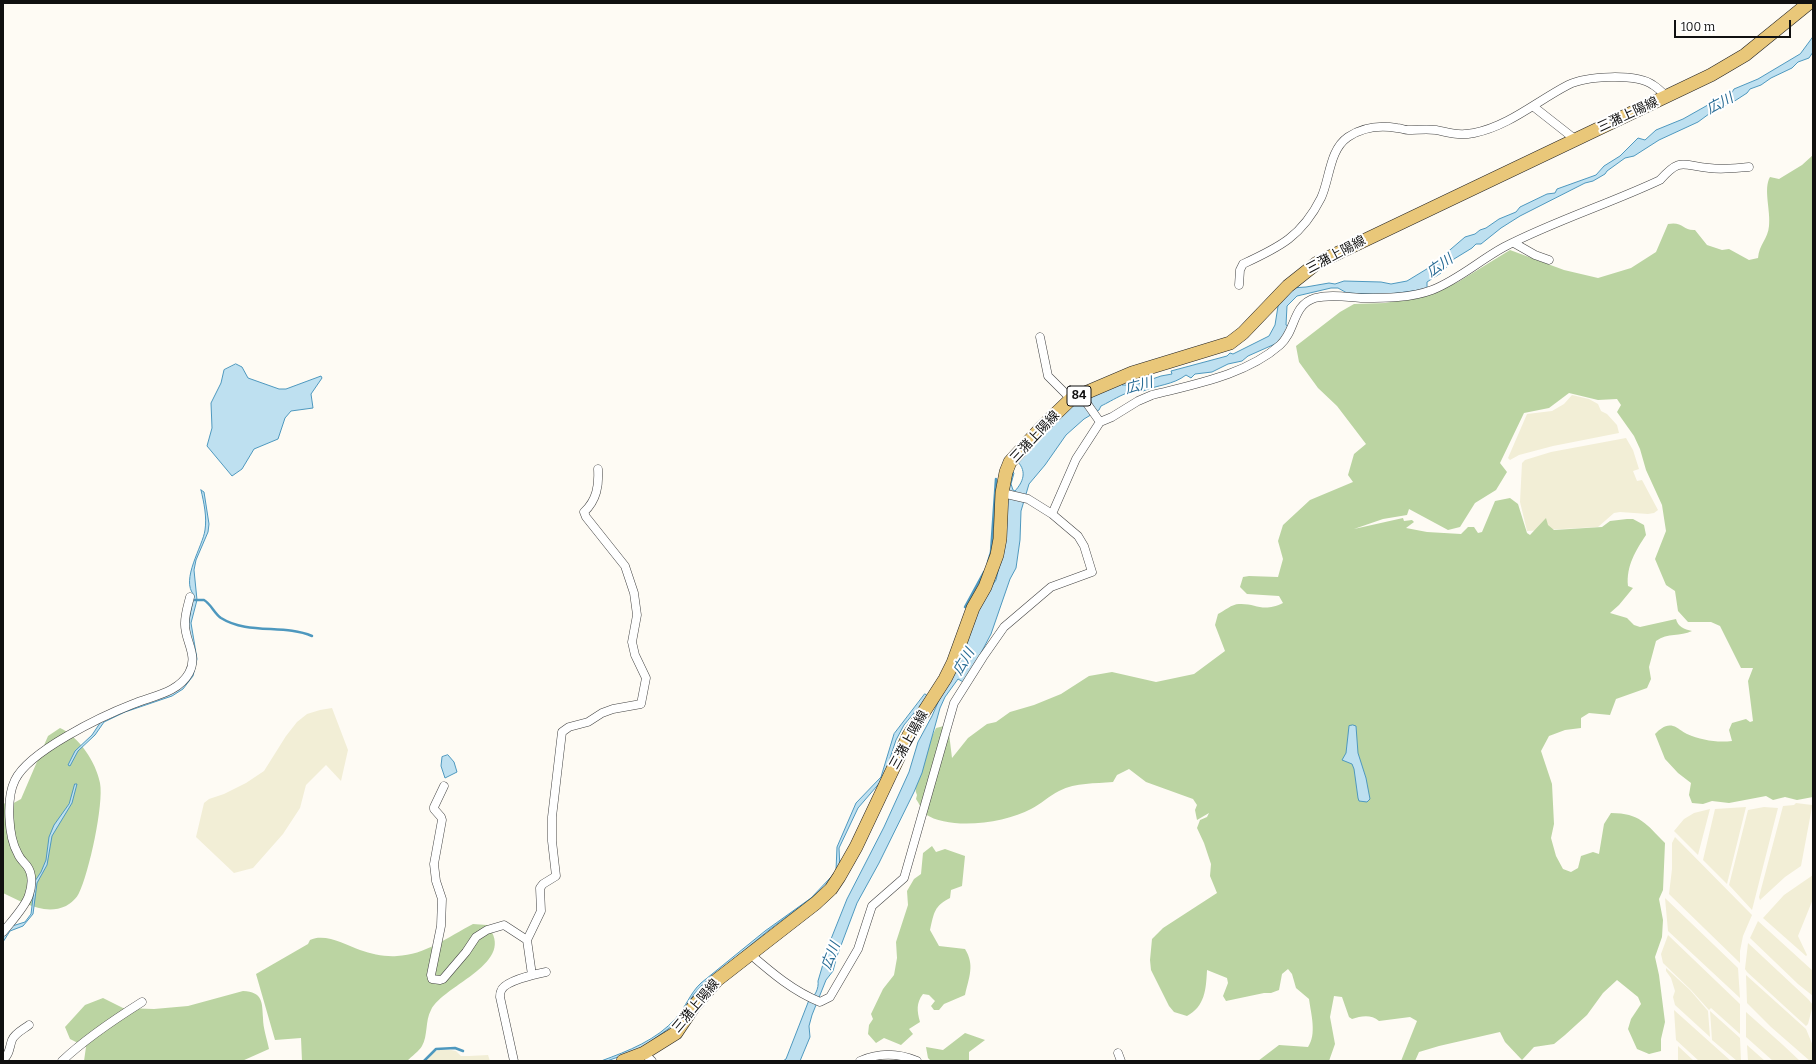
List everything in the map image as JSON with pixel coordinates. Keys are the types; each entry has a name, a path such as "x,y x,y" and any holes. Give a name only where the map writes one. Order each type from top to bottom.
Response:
{"main road":[{"name":"三潴上陽線","path":"623,1061 648,1057 676,1033 694,1006 717,980 816,903 830,889 839,877 856,847 909,735 945,679 974,608 991,574 997,556 1000,539 1006,472 1010,462 1043,426 1079,398 1132,373 1230,343 1243,333 1288,286 1317,263 1711,75 1745,55 1809,3"}],"street":[{"path":"1239,285 1240,270 1243,264 1278,248 1302,228 1322,197 1336,154 1346,139 1362,128 1382,127 1406,130 1434,130 1461,136 1489,130 1534,107 1569,85 1616,76 1639,79 1653,84 1667,97"},
{"path":"1534,107 1576,140"},
{"path":"1052,514 1076,460 1100,422 1152,395 1238,371 1280,345 1287,337 1298,308 1314,298 1338,296 1389,297 1432,290 1514,243 1660,180 1669,170 1676,166 1686,163 1709,168 1749,166"},
{"path":"1514,243 1535,255 1549,260"},
{"path":"1040,337 1048,376 1079,398 1100,422"},
{"path":"532,975 527,940 541,911 540,888 543,884 556,876 552,841 552,817 562,732 569,727 588,722 602,713 613,709 642,704 646,678 635,655 632,642 637,615 625,566 586,518 584,512 594,500 597,490 598,469"},
{"path":"750,954 780,981 809,998 820,1002 830,997 858,949 872,906 904,878 954,704 983,657 1004,627 1051,587 1092,572 1084,546 1078,536 1052,514 1028,499 1005,493"},
{"path":"3,932 29,897 32,882 29,868 17,854 10,829 10,802 14,781 27,764 76,730 119,710 172,690 185,681 190,671 193,652 186,635 185,624 190,596"},
{"path":"444,786 434,807 434,810 442,820 434,864 436,881 442,899 441,926 431,974 432,979 443,979 466,952 476,937 487,930 504,925 527,940"},
{"path":"514,1061 500,998 500,990 505,984 546,972"},
{"path":"62,1061 78,1046 89,1040 118,1017 142,1002"},
{"path":"3,1060 10,1050 12,1040 29,1025"},
{"path":"860,1061 873,1055 884,1054 910,1058 917,1061"}],"shaded area":[{"path":"1572,395 1589,399 1598,404 1601,411 1607,414 1617,425 1619,433 1553,446 1519,455 1510,460 1508,458 1527,414 1552,411 1564,404"},
{"path":"1626,438 1633,450 1639,469 1633,471 1637,481 1642,480 1658,510 1654,513 1648,514 1614,513 1598,527 1527,531 1520,502 1522,463 1525,460 1551,452"},
{"path":"332,708 348,750 341,781 326,765 306,785 300,808 283,834 253,868 234,873 196,837 204,803 209,799 224,794 246,783 264,771 286,736 297,722 307,714"},
{"path":"1796,803 1812,805 1801,866 1785,877 1760,900 1759,897 1783,806 1794,805"},
{"path":"1746,807 1727,884 1703,860 1715,809"},
{"path":"1764,807 1778,808 1752,910 1729,885 1748,810"},
{"path":"1710,809 1698,855 1674,831 1684,819 1694,813"},
{"path":"1675,837 1752,915 1743,936 1740,951 1740,963 1669,894 1672,869 1672,843"},
{"path":"1813,875 1813,899 1798,936 1807,955 1806,956 1763,918 1784,895"},
{"path":"1665,898 1738,968 1740,998 1668,931"},
{"path":"1758,921 1813,971 1813,996 1798,984 1750,938"},
{"path":"1668,935 1740,1004 1740,1034 1711,1008 1709,1010 1663,963 1661,954"},
{"path":"1748,943 1813,1005 1808,1024 1806,1026 1747,972 1745,969"},
{"path":"1666,968 1690,990 1708,1011 1710,1037 1675,1005 1673,997 1675,991"},
{"path":"1746,975 1806,1029 1813,1046 1813,1061 1810,1061 1771,1027 1747,1003"},
{"path":"1674,1010 1731,1061 1699,1061 1676,1040"},
{"path":"1710,1011 1740,1038 1741,1061 1737,1061 1712,1040"},
{"path":"1746,1012 1800,1061 1773,1061 1746,1037"},
{"path":"1747,1045 1765,1061 1748,1061"},
{"path":"1678,1046 1694,1061 1678,1061"},
{"path":"439,1050 456,1051 461,1056 488,1055 490,1061 426,1061 434,1052"}],"green space":[{"path":"1813,155 1813,797 1797,800 1785,797 1773,800 1766,796 1729,803 1712,801 1703,804 1692,803 1689,795 1691,783 1678,773 1665,759 1655,734 1666,726 1675,727 1698,738 1726,742 1732,741 1729,730 1732,723 1746,719 1750,722 1753,721 1748,681 1753,668 1741,668 1720,626 1711,622 1688,622 1678,611 1675,591 1666,585 1655,559 1666,531 1662,505 1646,470 1640,449 1634,436 1617,412 1621,405 1617,399 1598,400 1569,393 1549,408 1524,413 1500,463 1507,472 1496,490 1475,503 1460,527 1448,530 1409,509 1407,515 1383,519 1354,529 1403,518 1404,521 1412,520 1414,522 1406,528 1427,532 1461,534 1468,527 1474,527 1478,533 1482,532 1495,501 1510,498 1518,504 1527,533 1530,535 1546,518 1548,525 1554,530 1602,527 1610,521 1627,519 1633,519 1644,525 1646,535 1635,552 1630,565 1628,586 1633,588 1619,605 1610,613 1627,618 1634,625 1640,627 1676,619 1678,624 1682,627 1692,631 1683,634 1665,636 1656,641 1649,667 1651,679 1647,688 1616,699 1610,715 1589,713 1581,718 1581,728 1565,730 1549,736 1541,751 1552,784 1554,824 1551,838 1556,856 1563,869 1571,872 1578,868 1581,856 1593,852 1599,854 1604,824 1611,813 1636,817 1647,825 1665,843 1663,890 1659,899 1663,920 1662,937 1655,957 1659,975 1665,1022 1661,1039 1661,1051 1649,1054 1637,1049 1628,1029 1631,1019 1641,1004 1638,997 1617,980 1603,993 1587,1015 1565,1035 1554,1044 1534,1047 1522,1060 1505,1042 1500,1032 1419,1052 1415,1061 1401,1061 1417,1021 1410,1017 1379,1021 1369,1016 1362,1016 1352,1019 1349,1017 1342,997 1334,996 1330,1017 1335,1044 1329,1061 1258,1061 1279,1045 1308,1047 1311,1042 1313,1024 1309,999 1296,988 1292,974 1288,969 1282,974 1279,990 1271,993 1264,993 1226,1001 1223,996 1228,983 1227,978 1207,970 1205,991 1201,1002 1193,1012 1187,1016 1174,1012 1169,1006 1151,970 1150,960 1152,939 1163,928 1217,893 1210,876 1211,864 1197,828 1200,820 1207,817 1209,813 1197,820 1195,810 1197,805 1193,799 1146,782 1129,769 1117,775 1113,782 1086,784 1066,788 1055,793 1031,809 1007,818 963,824 936,819 924,813 916,799 916,780 921,762 936,728 948,725 952,758 968,738 987,724 996,722 1010,712 1034,705 1061,694 1089,676 1112,672 1156,682 1194,674 1225,651 1215,625 1218,614 1236,604 1270,607 1283,603 1279,596 1247,594 1240,587 1243,577 1278,577 1283,559 1278,541 1283,525 1310,500 1353,482 1348,475 1354,454 1366,444 1337,406 1318,388 1299,362 1296,346 1340,312 1354,304 1385,303 1425,296 1458,282 1510,250 1564,270 1598,278 1631,268 1656,252 1668,224 1673,223 1691,230 1695,230 1707,245 1722,250 1729,249 1749,260 1758,258 1769,226 1767,188 1770,177 1779,179 1802,165"},
{"path":"60,728 74,737 91,759 100,783 100,806 91,855 83,883 77,897 66,906 58,909 42,909 26,904 3,893 3,803 10,805 21,799 48,736"},
{"path":"932,846 936,852 945,849 965,856 962,886 951,890 950,898 938,907 930,930 939,946 965,949 970,960 970,971 965,995 944,1004 939,1010 934,1010 931,1006 935,1001 929,995 923,994 919,1001 918,1007 920,1022 909,1029 913,1034 901,1045 884,1038 876,1043 868,1034 869,1025 873,1019 871,1014 883,989 894,975 897,958 896,942 908,905 907,891 914,879 921,874 923,853"},
{"path":"473,924 487,925 494,938 494,951 487,962 476,972 438,1000 429,1014 425,1038 422,1046 407,1061 302,1061 301,1038 275,1040 256,974 308,944 310,940 322,938 335,940 369,953 383,956 397,956 407,955 427,949"},
{"path":"243,991 254,993 258,996 262,1003 264,1026 269,1049 242,1061 84,1061 86,1047 70,1039 65,1027 85,1005 103,998 123,1008 154,1009 188,1006"},
{"path":"965,1033 985,1040 969,1052 969,1061 931,1061 928,1058 926,1047 943,1050"}],"water":[{"name":"広川","path":"1813,37 1813,52 1809,58 1798,62 1792,68 1771,78 1761,85 1750,89 1747,93 1730,104 1717,108 1698,122 1659,140 1634,156 1625,158 1605,174 1593,181 1585,183 1520,216 1501,228 1481,244 1476,244 1454,259 1441,273 1427,282 1427,289 1383,295 1347,293 1338,288 1331,288 1297,296 1287,306 1286,325 1289,327 1282,339 1275,344 1248,356 1242,361 1228,364 1212,372 1195,374 1191,378 1186,375 1170,383 1143,391 1133,391 1122,395 1101,406 1099,410 1084,419 1066,435 1045,465 1029,484 1021,511 1020,540 1016,568 1010,579 991,634 965,683 958,679 945,697 940,708 922,773 879,863 857,903 837,956 833,971 826,980 812,1015 809,1026 810,1037 800,1061 783,1061 786,1059 809,1000 816,992 829,944 847,899 884,827 909,772 918,742 932,716 984,597 996,580 1002,554 1008,492 1013,472 1011,484 1013,490 1015,491 1023,477 1021,466 1018,462 1013,463 1073,405 1120,381 1122,385 1135,385 1161,376 1172,374 1171,371 1227,356 1230,353 1233,354 1269,336 1275,325 1279,300 1291,288 1329,283 1335,284 1344,281 1381,282 1391,284 1407,281 1430,267 1465,237 1475,234 1499,219 1516,212 1520,207 1547,194 1555,193 1557,189 1596,175 1604,166 1620,156 1638,138 1645,140 1656,130 1683,119 1722,97 1730,96 1734,89 1758,79 1800,54"},
{"path":"236,364 242,367 248,378 279,389 286,389 321,376 322,378 311,394 313,408 291,411 285,418 278,439 254,449 242,469 232,476 207,446 212,428 211,403 221,383 224,370"},
{"path":"201,490 204,492 209,524 208,532 196,560 194,570 197,600 191,623 197,659 193,676 183,689 172,696 125,712 104,722 95,735 78,751 70,766 68,765 75,751 92,735 102,720 170,694 192,671 188,626 194,595 190,589 190,581 191,572 206,525"},
{"path":"925,694 928,696 904,725 896,740 883,779 858,808 839,848 840,869 830,884 769,930 702,985 694,994 675,1024 640,1049 607,1061 601,1061 632,1049 660,1033 676,1018 701,983 765,931 811,898 832,876 836,870 837,847 856,803 881,777 894,734"},
{"path":"1349,726 1356,726 1358,753 1366,778 1370,799 1367,802 1359,801 1352,764 1342,760 1346,753"},
{"path":"448,755 454,762 457,772 445,778 441,766 442,757"},
{"path":"75,784 77,784 72,803 52,836 47,865 37,883 33,914 23,926 10,931 3,942 3,937 9,927 25,922 31,914 35,881 46,860 49,837 54,825 69,804"}],"waterway":[{"path":"988,562 991,552 996,479"},
{"path":"965,607 984,572"},
{"path":"195,600 204,600 221,618 232,623 254,628 301,632 312,636"},
{"path":"424,1061 436,1049 455,1048 463,1051"}]}
